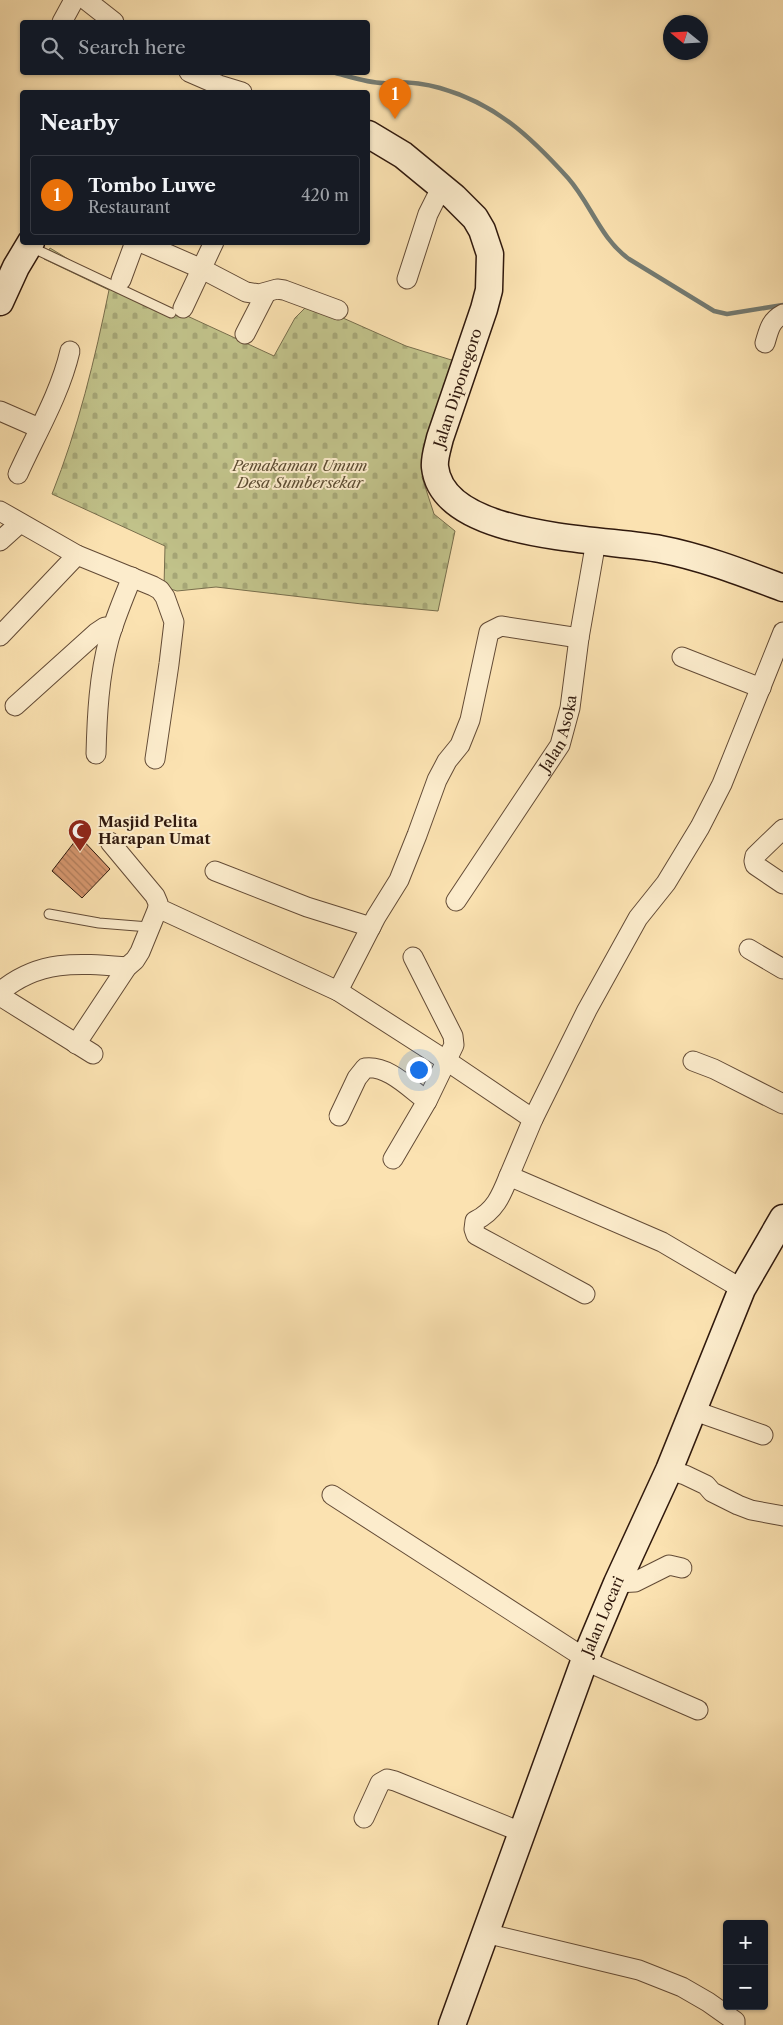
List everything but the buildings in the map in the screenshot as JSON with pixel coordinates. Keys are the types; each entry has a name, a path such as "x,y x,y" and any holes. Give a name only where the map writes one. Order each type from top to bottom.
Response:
{"street":[{"path":"63,20 74,0"},
{"path":"86,0 111,20"},
{"path":"195,75 219,86 234,90"},
{"name":"Jalan Diponegoro","path":"370,135 403,155 442,186 475,218 487,242 491,270 489,290 440,438 435,467 445,493 478,518 500,525 543,534 660,549 731,569 783,588"},
{"path":"407,279 428,214 442,186"},
{"path":"0,302 29,245"},
{"path":"121,280 134,245"},
{"path":"147,245 202,269 246,292 266,293 277,289 284,290 338,310"},
{"path":"177,310 202,269 213,245"},
{"path":"245,334 266,293"},
{"path":"765,343 770,324 775,318 783,314"},
{"path":"18,474 63,376 70,351"},
{"path":"0,411 39,428"},
{"path":"0,511 78,555 160,590 174,622 155,759"},
{"path":"0,541 20,523"},
{"name":"Jalan Asoka","path":"456,902 536,784 560,745 570,708 579,638 596,541"},
{"path":"0,636 78,555"},
{"path":"96,754 101,678 113,627 132,577"},
{"path":"338,991 371,927 399,880 437,780 447,761 460,745 470,720 489,632 501,626 579,638"},
{"path":"15,706 96,633 106,627 113,627"},
{"path":"585,1294 476,1235 474,1229 475,1221 484,1216 497,1203 533,1119 587,1010 638,918 666,883 700,827 722,784 783,632"},
{"path":"682,657 761,688"},
{"path":"783,829 755,856 754,860 755,865 783,884"},
{"path":"76,1044 127,967 140,952 158,908 155,896 110,842"},
{"path":"215,871 307,907 371,927"},
{"path":"158,908 338,991 533,1119"},
{"path":"749,948 783,969"},
{"path":"393,1159 454,1049 453,1036 413,957"},
{"path":"0,992 13,981 35,971 58,965 83,963 127,967"},
{"path":"0,996 93,1054"},
{"path":"693,1061 714,1069 783,1104"},
{"path":"338,1116 357,1078 365,1068 375,1067 388,1073 426,1101"},
{"path":"509,1176 662,1242 742,1288"},
{"name":"Jalan Locari","path":"452,2025 585,1659 617,1583 669,1470 742,1288 776,1246 783,1218"},
{"path":"692,1410 763,1436"},
{"path":"669,1470 685,1475 738,1505 751,1510 783,1516"},
{"path":"332,1495 585,1659 603,1669 698,1710"},
{"path":"617,1583 635,1582 669,1565 682,1568"},
{"path":"364,1818 380,1782 387,1779 395,1780 521,1832"},
{"path":"485,1933 639,1970 682,1987 735,2020 735,2025"}],"lane":[{"path":"32,245 177,310"},
{"path":"49,914 99,923 149,927"}],"green space":[{"name":"Pemakaman Umum Desa Sumbersekar","path":"50,248 81,267 274,356 295,318 307,306 343,318 406,346 458,362 422,477 434,514 455,531 438,611 216,587 177,591 164,587 165,546 52,494 70,444 85,393 109,290 44,259"}],"waterway":[{"path":"343,75 371,82 406,82 429,85 478,103 511,123 540,148 576,188 610,241 629,259 714,311 727,314 783,305"}],"place":[{"name":"Tombo Luwe","path":"395,119"},
{"name":"Masjid Pelita Harapan Umat","path":"80,852"}]}
